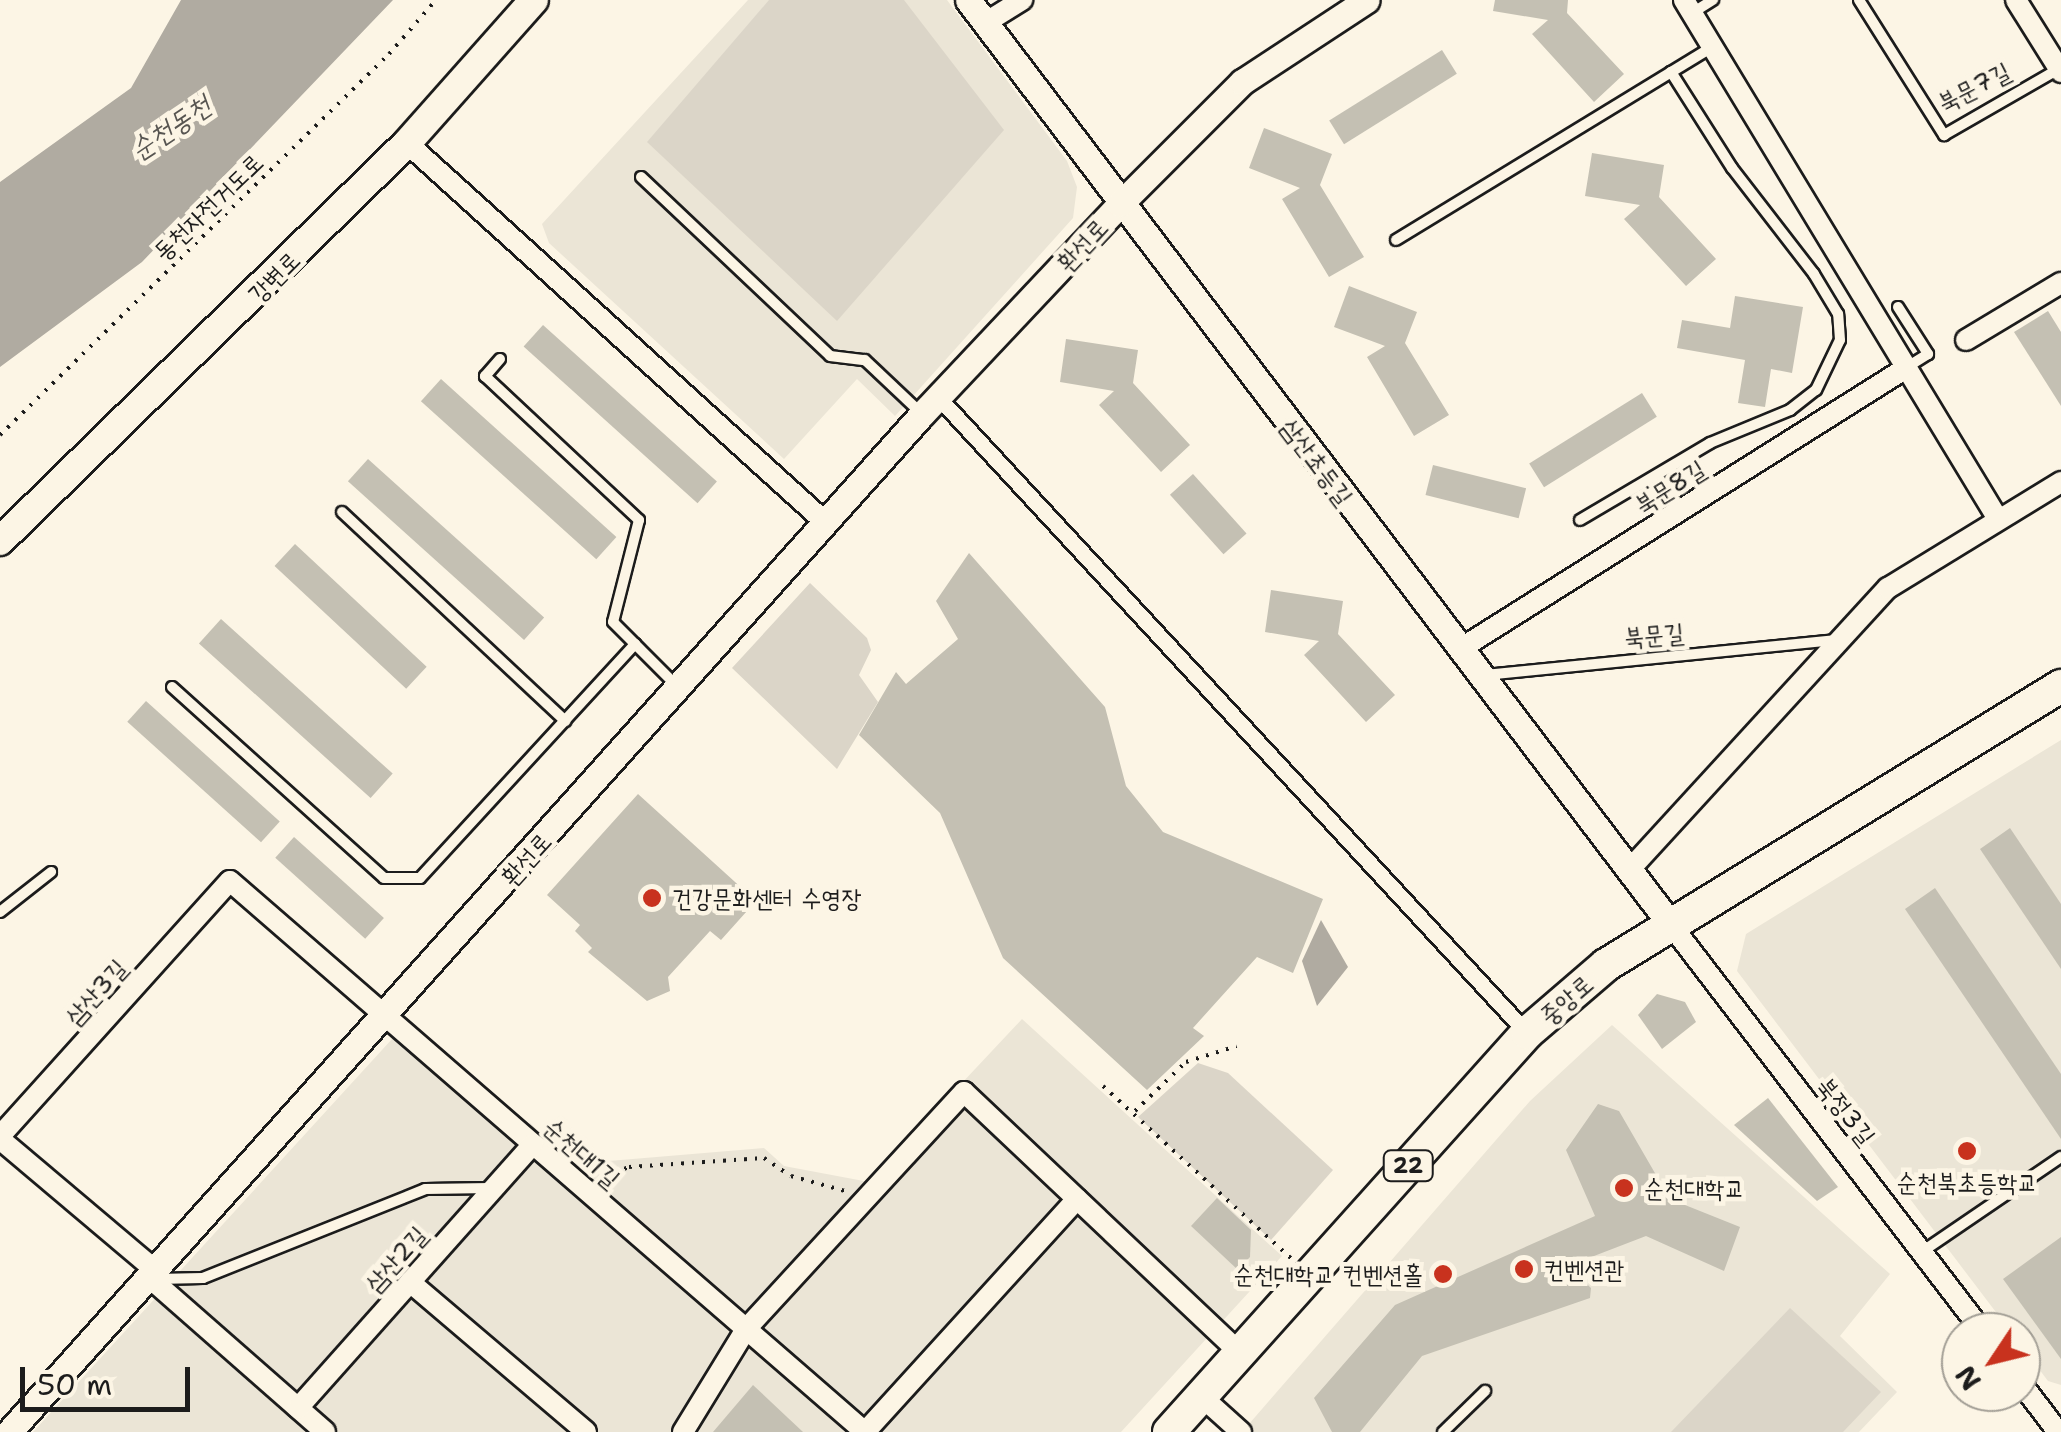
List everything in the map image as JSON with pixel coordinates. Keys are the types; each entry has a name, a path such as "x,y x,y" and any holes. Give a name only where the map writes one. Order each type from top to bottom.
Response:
{"main road":[{"name":"강변로","path":"0,541 407,143 534,0"},
{"name":"중앙로","path":"1169,1432 1528,1033 1606,964 1668,922 2061,686"}],"street":[{"name":"삼산초등길","path":"968,0 1668,922"},
{"path":"985,22 1022,0"},
{"name":"환선로","path":"9,1432 680,690 930,405 1120,204 1242,82 1367,0"},
{"name":"북문7길","path":"2016,0 2060,71"},
{"path":"1688,6 1998,519"},
{"path":"407,143 825,522"},
{"path":"1966,340 2061,283"},
{"name":"북문8길","path":"1460,649 1906,368"},
{"path":"930,405 1528,1033"},
{"path":"1630,868 1834,640 1888,588 2061,482"},
{"name":"삼산3길","path":"0,1137 230,881 384,1015"},
{"name":"북정3길","path":"1668,922 1968,1312"},
{"name":"순천대1길","path":"384,1015 865,1432 1077,1199"},
{"path":"683,1432 746,1329 964,1092 1240,1353"},
{"path":"0,1137 325,1432"},
{"name":"삼산2길","path":"298,1408 533,1144"},
{"path":"410,1282 579,1430"},
{"path":"1201,1396 1241,1432"}],"lane":[{"path":"1688,6 1714,0"},
{"name":"북문7길","path":"1859,0 1944,135 2060,71"},
{"path":"1396,240 1712,47"},
{"path":"1580,520 1710,443 1790,410 1827,374 1840,340 1838,314 1814,274 1732,168 1671,72"},
{"path":"640,177 830,356 865,360 930,405"},
{"path":"1898,307 1928,354 1906,368"},
{"path":"500,359 485,376 639,520 613,622 680,690"},
{"path":"342,512 565,721"},
{"name":"북문길","path":"1479,676 1834,640"},
{"path":"172,687 384,878 420,878 635,644"},
{"path":"0,912 51,872"},
{"path":"1923,1252 2061,1157"},
{"path":"153,1275 203,1278 425,1189 494,1188"},
{"path":"1444,1432 1484,1391"}],"path":[{"name":"동천자전거도로","path":"0,435 389,54 436,0"},
{"path":"1134,1113 1186,1062 1238,1046"},
{"path":"1103,1086 1310,1276"},
{"path":"583,1188 630,1167 764,1158 791,1176 840,1188 862,1202"}],"shaded area":[{"path":"748,0 947,0 1067,161 1077,187 1073,218 895,416 857,379 784,459 549,243 542,224"},
{"path":"769,0 904,0 1004,130 837,321 647,142"},
{"path":"810,583 867,638 871,650 859,675 878,702 837,769 732,668"},
{"name":"순천북초등학교","path":"2061,740 2061,1385 2048,1381 2041,1372 2041,1312 1996,1312 1737,971 1746,934"},
{"path":"1022,1019 1282,1256 1121,1432 33,1432 403,1027 520,1133 530,1123 573,1164 764,1148 784,1166 869,1182"},
{"name":"순천대학교","path":"1612,1025 1890,1274 1840,1336 1897,1392 1859,1432 1242,1432 1530,1101"},
{"path":"1198,1063 1228,1073 1333,1170 1271,1240 1138,1117"},
{"path":"1790,1308 1881,1392 1843,1432 1671,1432"}],"water":[{"name":"순천동천","path":"181,0 393,0 142,262 0,367 0,182 131,88"},
{"path":"1321,920 1348,967 1317,1006 1302,961"}],"building":[{"path":"1495,0 1568,0 1567,13 1624,74 1594,102 1532,34 1548,20 1493,11"},
{"path":"1442,50 1457,74 1344,144 1329,120"},
{"path":"1264,128 1332,154 1320,185 1364,257 1329,277 1282,199 1300,188 1249,168"},
{"path":"1592,153 1664,165 1659,197 1716,259 1686,286 1624,219 1640,205 1585,196"},
{"path":"1349,286 1417,312 1405,343 1449,415 1414,436 1367,357 1385,346 1334,327"},
{"path":"1735,296 1803,307 1792,373 1771,369 1765,407 1738,403 1745,360 1677,348 1682,320 1730,328"},
{"path":"2048,311 2061,332 2061,406 2014,332"},
{"path":"543,325 717,482 697,503 524,347"},
{"path":"1066,339 1138,350 1133,383 1190,445 1161,472 1099,405 1114,391 1060,382"},
{"path":"441,379 616,537 596,559 421,401"},
{"path":"1642,393 1657,417 1544,487 1529,463"},
{"path":"368,459 544,618 524,640 348,481"},
{"path":"1433,465 1526,488 1519,518 1426,495"},
{"path":"1193,474 1247,533 1223,554 1170,495"},
{"path":"295,544 427,667 406,689 275,566"},
{"path":"969,553 1105,707 1126,786 1163,832 1323,899 1293,973 1257,957 1193,1028 1204,1036 1147,1090 1003,958 940,813 859,735 896,672 906,684 958,639 936,601"},
{"path":"1271,590 1343,601 1338,634 1395,695 1366,722 1304,655 1319,641 1265,632"},
{"path":"221,619 393,774 371,798 199,644"},
{"path":"146,701 280,821 261,842 127,722"},
{"name":"건강문화센터 수영장","path":"638,794 756,901 721,940 710,931 668,977 670,991 647,1001 588,952 592,948 575,931 580,925 547,895"},
{"path":"2010,828 2061,904 2061,969 1980,849"},
{"path":"294,837 384,918 365,939 275,858"},
{"path":"1935,888 2061,1074 2061,1139 1905,909"},
{"path":"1657,994 1685,1002 1696,1022 1662,1049 1638,1015"},
{"path":"1768,1098 1838,1187 1817,1201 1734,1125"},
{"name":"컨벤션관","path":"1598,1104 1619,1111 1670,1199 1740,1227 1724,1271 1646,1236 1568,1266 1591,1288 1590,1298 1422,1356 1360,1432 1332,1432 1314,1398 1395,1305 1595,1216 1566,1150"},
{"path":"1217,1198 1251,1230 1250,1257 1238,1270 1191,1226"},
{"path":"2061,1237 2061,1359 2041,1331 2041,1312 2027,1312 2003,1279"},
{"path":"753,1385 803,1432 713,1432"}],"place":[{"name":"건강문화센터 수영장","path":"652,898"},
{"name":"순천북초등학교","path":"1967,1151"},
{"name":"순천대학교","path":"1624,1188"},
{"name":"컨벤션관","path":"1524,1269"},
{"name":"순천대학교 컨벤션홀","path":"1443,1274"}]}
